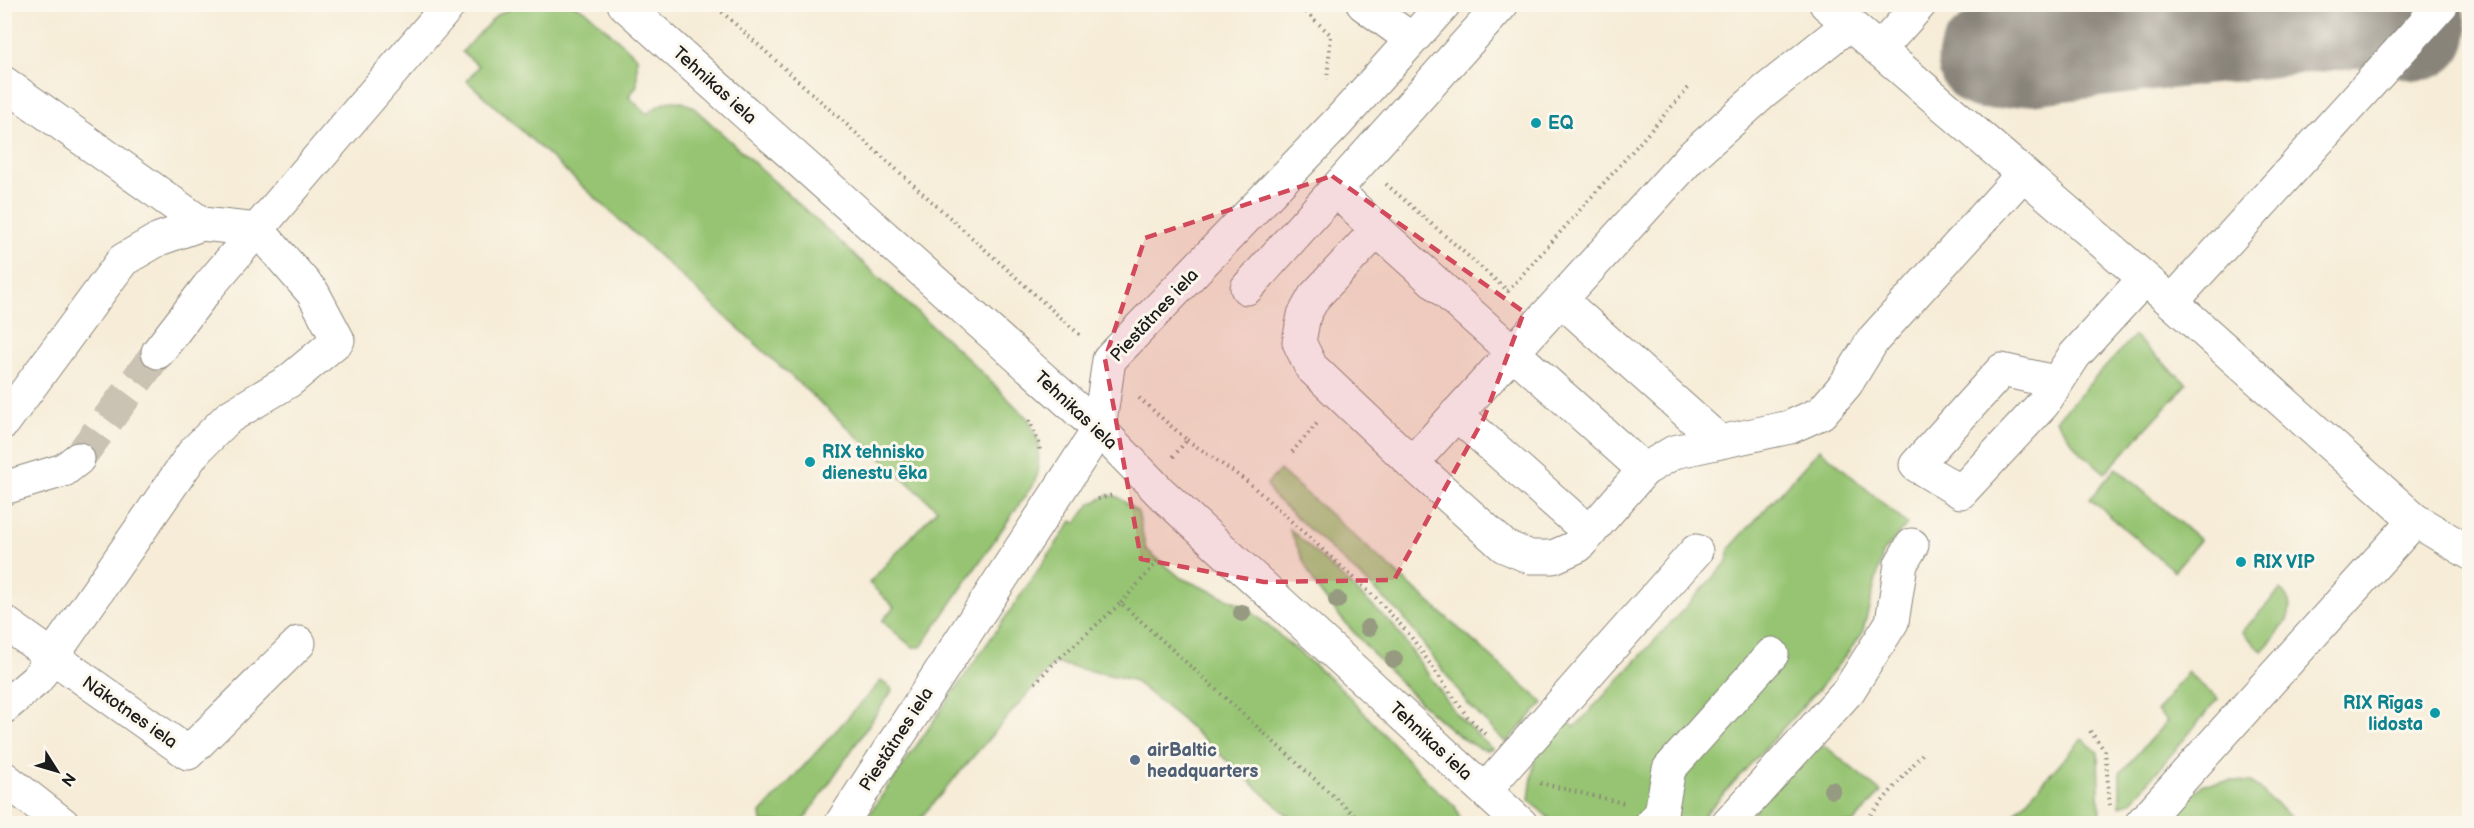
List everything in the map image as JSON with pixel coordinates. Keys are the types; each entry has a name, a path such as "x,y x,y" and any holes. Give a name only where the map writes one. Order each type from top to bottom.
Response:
{"street":[{"path":"158,352 208,287 450,4"},
{"name":"Tehnikas iela","path":"624,4 1099,429 1160,492 1485,790 1510,820"},
{"path":"1363,4 1411,39"},
{"name":"Piestātnes iela","path":"841,824 1099,429 1099,352 1338,122 1444,4"},
{"path":"1247,288 1502,4"},
{"path":"1879,50 1920,4"},
{"path":"2172,302 2442,4"},
{"path":"1412,463 1690,158 1764,92 1838,14 2172,302 2415,519 2469,553"},
{"path":"4,83 202,224"},
{"path":"1377,230 1314,297 1304,315 1299,342 1311,367 1504,546 1530,556 1553,557 1578,546 1644,470 1674,452 1790,427 1821,413 1846,384 1873,340 2023,174"},
{"path":"1336,190 1512,353 1644,470"},
{"path":"4,422 123,260 159,239 202,224 258,230 313,293 338,340 289,381 229,417 194,452 36,680 4,707"},
{"path":"2055,382 2074,356 2144,279"},
{"path":"1561,300 1720,442"},
{"path":"1456,414 1590,533"},
{"path":"4,488 64,470 78,459"},
{"path":"2141,824 2415,519"},
{"path":"1728,824 1849,690 1892,622 1901,564 1912,545"},
{"path":"1485,790 1696,551"},
{"name":"Nākotnes iela","path":"4,622 188,753 299,643"},
{"path":"1656,818 1669,769 1772,654"},
{"path":"4,778 63,824"}],"path":[{"path":"713,4 1099,352 1132,392 1187,440 1248,482 1376,598 1409,634 1467,716 1492,740"},
{"path":"1297,4 1331,35 1327,88"},
{"path":"1379,178 1508,291 1691,85"},
{"path":"1029,420 1039,443 1040,458"},
{"path":"1172,458 1187,440"},
{"path":"1094,501 1108,495 1118,496"},
{"path":"1035,683 1121,603 1160,559"},
{"path":"1121,603 1364,824"},
{"path":"2090,731 2105,751 2110,797 2109,815"},
{"path":"1863,824 1924,752"},
{"path":"1531,780 1656,818"}],"highlighted area":[{"path":"1332,176 1524,312 1484,418 1394,580 1264,582 1141,559 1105,359 1145,238"}],"green space":[{"path":"516,5 574,5 585,10 637,57 637,85 629,97 647,114 664,103 675,101 693,107 968,359 1029,420 1039,443 1038,473 1034,483 921,647 912,647 882,621 894,607 869,583 937,509 467,81 479,66 462,52 497,15"},
{"path":"2134,336 2187,384 2105,473 2078,450 2056,420"},
{"path":"1820,449 1907,524 1883,553 1862,634 1824,683 1697,823 1554,823 1529,800 1535,754 1565,720 1575,727 1728,561 1729,549"},
{"path":"2116,468 2200,540 2174,571 2090,499"},
{"path":"1280,470 1543,703 1506,743 1468,704 1401,614 1272,495 1267,484"},
{"path":"1108,495 1118,497 1138,512 1146,549 1181,578 1245,606 1342,689 1430,784 1455,806 1462,823 1296,823 1181,719 1133,680 1054,663 916,823 863,823 1072,521 1076,523 1090,504"},
{"path":"1289,528 1393,625 1457,715 1492,749 1478,747 1456,733 1429,711 1372,653 1316,586"},
{"path":"2280,590 2290,606 2289,614 2286,622 2262,651 2242,632"},
{"path":"2187,672 2218,699 2132,801 2120,806 2120,773 2167,721 2157,711"},
{"path":"881,681 892,691 802,823 762,822 761,813"},
{"path":"2082,739 2098,752 2100,823 2006,823"},
{"path":"1825,746 1881,792 1853,823 1743,824 1808,748"},
{"path":"2251,782 2297,823 2168,823 2203,784"}],"taxiway":[{"path":"1987,60 2365,17 2418,31"}],"tunnel":[{"path":"78,459 158,352"}],"place":[{"name":"EQ","path":"1536,123"},
{"name":"RIX tehnisko dienestu ēka","path":"810,462"},
{"name":"RIX VIP","path":"2241,562"},
{"name":"RIX Rīgas lidosta","path":"2435,713"},
{"name":"airBaltic headquarters","path":"1135,760"}]}
